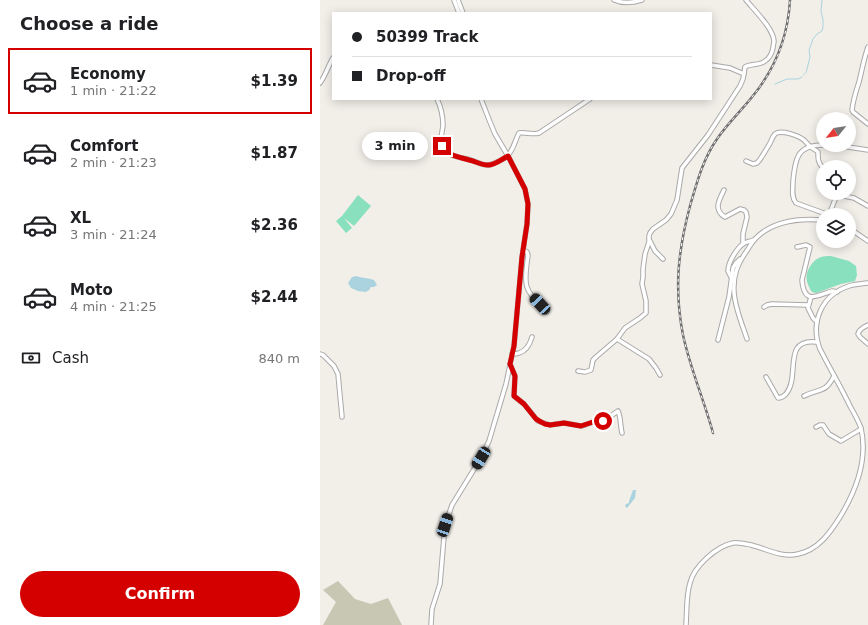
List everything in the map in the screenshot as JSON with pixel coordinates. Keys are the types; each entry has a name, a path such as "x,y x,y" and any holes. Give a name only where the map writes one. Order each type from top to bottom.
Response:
{"street":[{"path":"454,0 459,12"},
{"path":"458,0 463,12"},
{"path":"614,0 626,3 642,0"},
{"path":"578,371 585,372 591,370 593,360 596,356 617,339 625,328 646,313 646,301 642,284 642,269 649,242 649,236 653,229 666,220 671,214 677,200 682,168 708,135 740,86 745,67 760,64 765,61 772,52 774,40 771,33 765,23 746,0"},
{"path":"868,47 853,99 852,110 868,124"},
{"path":"320,83 324,78 332,60"},
{"path":"712,65 730,68 744,74"},
{"path":"437,100 441,109 443,125 441,141 442,146 447,152 458,158 465,158 483,165 493,164 508,156 520,133 539,133 588,100"},
{"path":"431,625 432,609 440,584 445,525 452,505 481,458 489,441 506,384 514,346 528,212 523,184 495,134 481,100"},
{"path":"746,161 753,164 757,163 765,152 773,136 780,132 792,134 804,140 809,146 818,152 818,160"},
{"path":"816,146 809,146 798,155 795,160 793,185 793,199 796,203 816,211"},
{"path":"856,148 868,150"},
{"path":"724,190 718,204 718,209 721,215 725,218 740,209 746,212 747,217 743,234 743,244"},
{"path":"832,208 836,197 839,195 854,198 868,206"},
{"path":"731,277 728,272 728,265 735,253 743,244 755,239 770,228 787,222 798,220 816,220"},
{"path":"856,233 868,241"},
{"path":"649,236 654,248 663,258"},
{"path":"747,339 736,307 734,292 736,270 755,239"},
{"path":"797,247 806,245 810,247 802,280 808,296 818,297 832,291 837,292"},
{"path":"524,250 528,255 526,286 532,296 547,312"},
{"path":"718,340 729,297 734,265 742,258"},
{"path":"686,625 688,593 692,576 704,561 720,548 734,543 742,543 773,553 797,555 810,550 827,536 845,509 859,479 864,452 861,429 853,410 820,350 816,334 817,322 821,309 832,295 850,286 868,283"},
{"path":"811,297 808,308 810,314 817,322"},
{"path":"764,307 772,304 808,305"},
{"path":"868,325 863,327 858,334 868,344"},
{"path":"512,354 519,353 529,346 532,337"},
{"path":"617,339 650,359 660,374"},
{"path":"766,377 778,398 784,396 789,390 792,382 796,349 798,346 810,341 817,342"},
{"path":"320,354 334,366 338,374 342,417"},
{"path":"510,364 515,376 514,396 524,404 534,417 541,422 550,425 564,423 581,426 605,420 618,410 622,433"},
{"path":"804,396 823,389 831,382 834,376"},
{"path":"816,427 823,425 829,434 841,441 861,429"}],"shaded area":[{"path":"338,581 355,599 371,604 388,598 402,625 323,625 336,602 323,590"}],"green space":[{"path":"358,195 371,206 354,226 344,218 352,228 346,233 336,221 342,216"},
{"path":"823,256 831,256 849,261 856,266 857,275 855,281 841,284 816,293 812,292 808,285 807,278 809,268 813,262"}],"water":[{"path":"356,276 374,280 377,285 371,287 366,292 351,288 348,283 352,277"},
{"path":"633,490 636,490 635,498 627,508 625,506 629,503"}],"waterway":[{"path":"806,73 810,57 809,50 813,39 822,31 823,27 821,11 822,0"},
{"path":"775,84 787,79 798,79 802,77"}],"railway":[{"path":"713,433 689,360 683,335 680,318 678,286 680,254 690,206 704,163 717,139 768,75 779,52 787,27 790,0"}],"route":[{"path":"442,146 447,152 458,158 465,158 483,165 493,164 508,156 525,189 528,204 527,224 522,257 514,346 510,364 515,376 514,396 524,404 536,419 545,424 550,425 564,423 581,426 593,422 603,421"}]}
